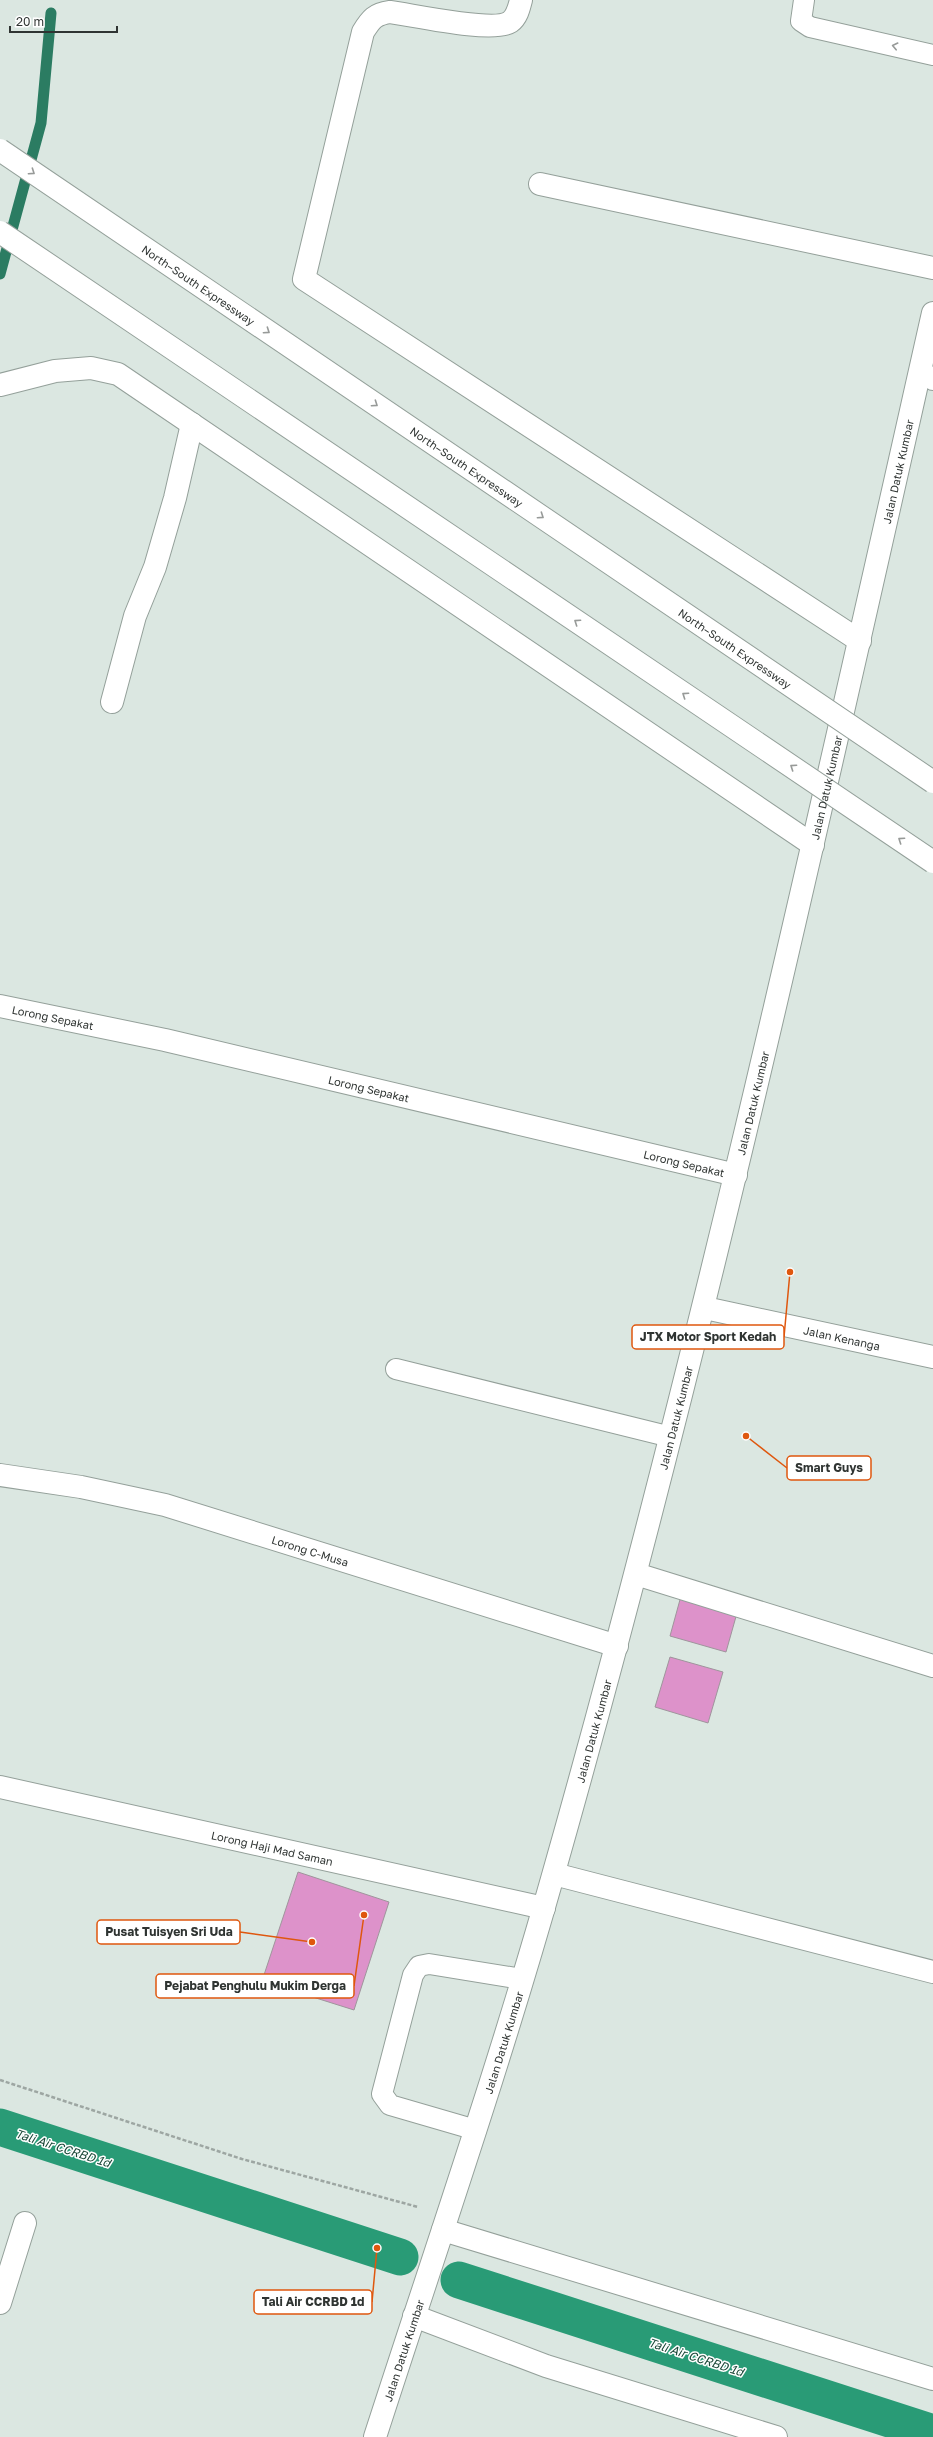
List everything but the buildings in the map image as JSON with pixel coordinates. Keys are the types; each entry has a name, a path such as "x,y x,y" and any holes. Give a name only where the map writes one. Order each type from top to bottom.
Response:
{"main road":[{"path":"521,0 516,14 510,22 496,26 390,12 378,13 371,18 363,32 304,279 860,641"},
{"name":"North–South Expressway","path":"0,150 933,782"},
{"path":"540,184 933,268"},
{"path":"0,232 933,862"},
{"name":"Jalan Datuk Kumbar","path":"375,2437 476,2130 544,1908 636,1574 705,1308 860,641 927,374 933,312"},
{"path":"0,385 55,371 91,368 118,374 813,845"},
{"path":"112,702 135,616 155,567 175,498 192,424"},
{"name":"Lorong Sepakat","path":"0,1006 164,1040 736,1175"},
{"name":"Jalan Kenanga","path":"705,1308 933,1357"},
{"name":"Lorong C-Musa","path":"0,1474 82,1487 165,1505 617,1646"},
{"path":"636,1574 933,1666"},
{"name":"Lorong Haji Mad Saman","path":"0,1787 544,1908"},
{"path":"554,1874 933,1972"},
{"path":"0,2303 25,2223"},
{"path":"445,2223 933,2379"},
{"path":"414,2316 546,2366 776,2437"}],"lane":[{"path":"804,0 801,21 810,28 933,55"},
{"path":"396,1369 671,1437"},
{"path":"476,2130 390,2105 382,2094 412,1975 419,1966 429,1964 522,1979"}],"path":[{"path":"0,2080 445,2223"}],"waterway":[{"path":"0,274 41,123 51,13"},
{"name":"Tali Air CCRBD 1d","path":"0,2127 400,2257"},
{"name":"Tali Air CCRBD 1d","path":"459,2280 933,2433"}],"place":[{"name":"JTX Motor Sport Kedah","path":"790,1272"},
{"name":"Smart Guys","path":"746,1436"},
{"name":"Pejabat Penghulu Mukim Derga","path":"364,1915"},
{"name":"Pusat Tuisyen Sri Uda","path":"312,1942"},
{"name":"Tali Air CCRBD 1d","path":"377,2248"}]}
